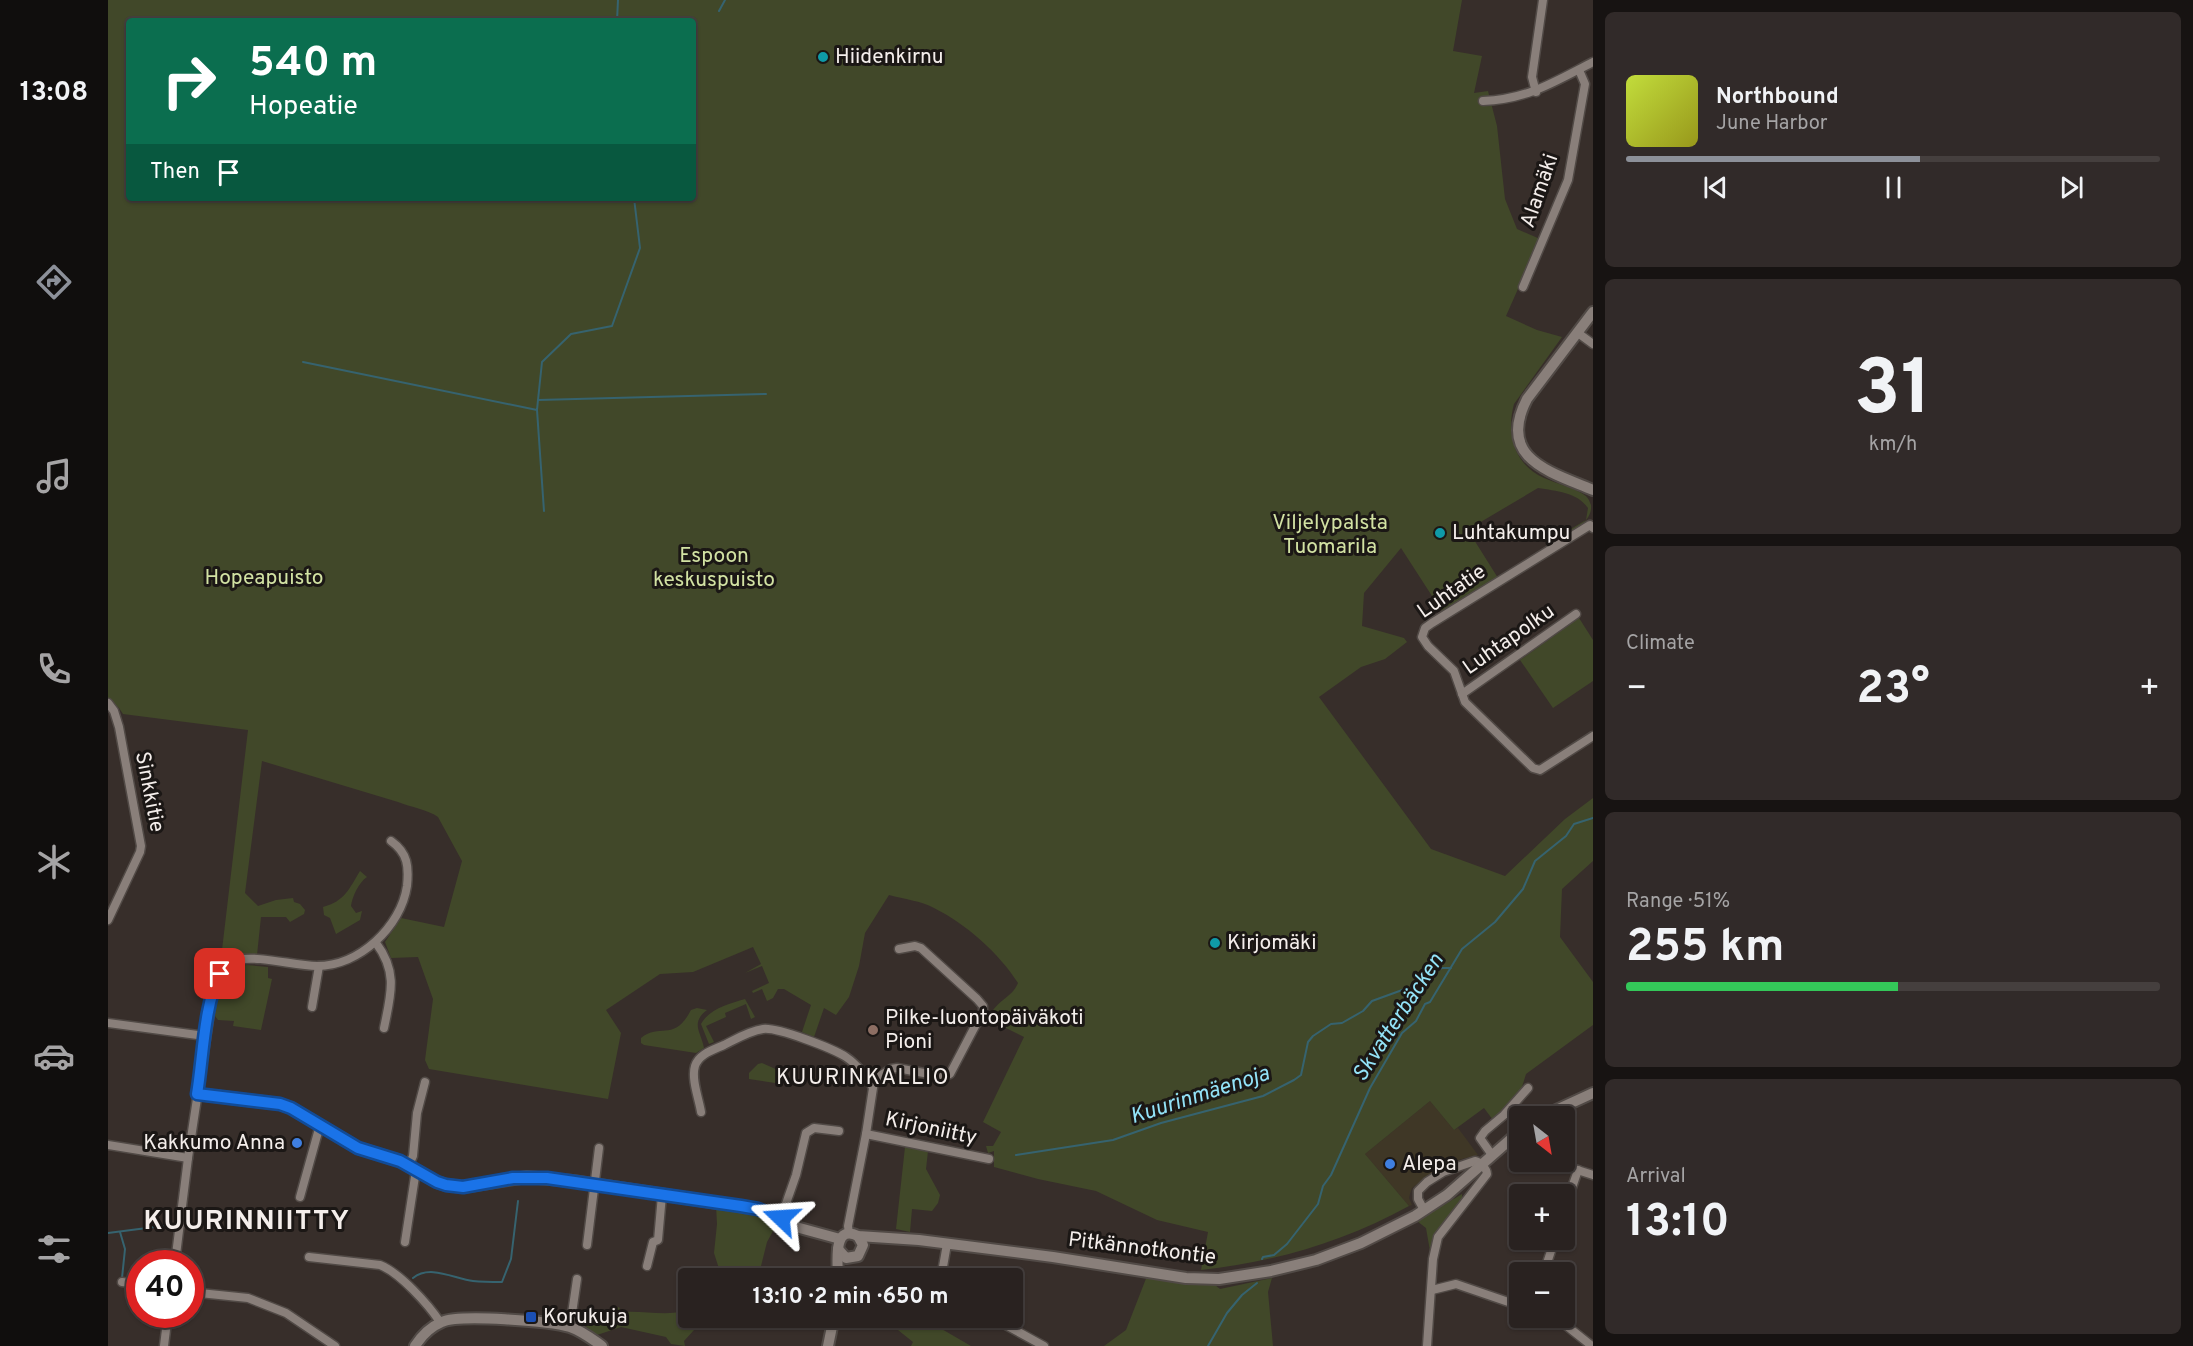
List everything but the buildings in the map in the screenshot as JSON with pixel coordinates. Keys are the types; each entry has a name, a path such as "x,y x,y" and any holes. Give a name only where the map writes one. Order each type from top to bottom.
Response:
{"street":[{"path":"1536,92 1532,77 1543,0"},
{"path":"1483,101 1498,101 1536,92 1593,62"},
{"name":"Alamäki","path":"1523,287 1568,180 1585,84 1579,70"},
{"path":"1593,312 1527,399 1519,424 1522,446 1537,466 1593,489"},
{"path":"1578,333 1593,344"},
{"name":"Luhtatie","path":"1592,523 1425,628 1422,637 1454,671 1465,702 1533,768 1540,770 1593,736"},
{"name":"Luhtapolku","path":"1462,694 1576,614"},
{"name":"Sinkkitie","path":"108,703 114,711 119,727 141,846 108,921"},
{"path":"177,1250 205,1036 214,986 220,974 238,960 319,966 353,956 376,943 395,917 405,895 408,862 400,848 392,841"},
{"path":"376,943 386,957 392,982 384,1028"},
{"path":"870,1082 891,1069 897,1068 940,1076 948,1075 954,1069 983,1011 983,1006 977,999 927,952 915,946 899,949"},
{"path":"312,1007 319,966"},
{"path":"108,1023 205,1036"},
{"path":"701,1112 694,1072 699,1059 709,1051 764,1029 785,1033 846,1057 870,1082 872,1094 867,1134 840,1268"},
{"path":"405,1242 418,1106 425,1082"},
{"path":"1492,1155 1480,1138 1528,1088"},
{"path":"1565,1106 1593,1093"},
{"path":"197,1094 280,1104 300,1112 358,1148 391,1157 437,1182 457,1187 527,1177 758,1209 796,1227 846,1239 862,1240 863,1248 858,1256 847,1262 846,1268"},
{"path":"300,1197 320,1125"},
{"path":"781,1218 796,1175 806,1133 814,1128 839,1131"},
{"name":"Kirjoniitty","path":"867,1134 989,1159"},
{"name":"Pitkännotkontie","path":"846,1239 899,1238 1053,1257 1186,1278 1219,1279 1279,1270 1317,1260 1362,1243 1424,1210 1447,1194 1509,1140"},
{"path":"1506,1143 1509,1146"},
{"path":"108,1145 188,1158"},
{"path":"587,1245 599,1148"},
{"path":"1424,1210 1417,1196 1418,1191 1427,1182 1443,1172 1465,1164 1477,1161 1482,1164 1487,1174 1438,1237 1433,1259 1427,1346"},
{"path":"1575,1169 1593,1175"},
{"path":"1573,1184 1578,1170"},
{"path":"647,1266 653,1242 658,1240 662,1195"},
{"name":"Pitkännotkontie","path":"863,1248 899,1238"},
{"path":"846,1239 842,1255 851,1258"},
{"path":"943,1268 947,1244"},
{"path":"309,1257 380,1265 387,1268 423,1300 440,1322"},
{"path":"570,1327 577,1279"},
{"path":"122,1282 126,1282"},
{"path":"1432,1290 1456,1284 1509,1302"},
{"path":"204,1293 248,1298 286,1313 335,1346"},
{"path":"415,1346 420,1337 440,1322 456,1318 570,1327 602,1346"},
{"path":"164,1346 166,1328"},
{"path":"828,1346 832,1328"},
{"path":"1011,1328 1044,1346"},
{"path":"1569,1328 1592,1346"}],"shaded area":[{"path":"1430,1101 1454,1130 1458,1128 1478,1155 1454,1161 1420,1182 1412,1188 1409,1198 1412,1205 1409,1206 1365,1154"}],"green space":[{"name":"Espoon keskuspuisto","path":"108,0 1462,0 1453,51 1482,56 1474,93 1488,91 1497,126 1505,199 1517,229 1540,239 1506,316 1537,330 1562,337 1514,404 1512,437 1519,457 1526,465 1544,478 1585,495 1591,505 1591,511 1586,521 1561,539 1559,536 1586,520 1588,508 1572,495 1538,488 1474,526 1471,535 1498,578 1443,613 1401,548 1364,593 1362,626 1404,638 1407,642 1385,659 1361,667 1319,697 1431,849 1505,876 1565,819 1593,798 1593,861 1562,889 1560,937 1593,982 1593,1025 1526,1074 1522,1087 1507,1107 1493,1120 1484,1108 1454,1130 1430,1101 1365,1154 1409,1206 1334,1240 1282,1256 1201,1270 1208,1232 1157,1220 1096,1191 994,1167 994,1151 988,1153 986,1146 993,1146 1001,1132 983,1122 1024,1037 988,1019 995,1007 1012,992 1018,983 992,950 958,922 929,906 889,895 865,933 859,966 849,997 836,1015 824,1008 814,1037 802,1032 811,1005 784,989 778,989 773,998 767,1001 762,989 753,993 752,991 769,983 762,966 745,973 761,964 753,947 693,972 660,974 606,1010 621,1033 608,1099 429,1069 425,1060 433,999 418,957 391,958 385,942 401,918 444,927 462,861 438,817 425,810 262,761 245,893 258,906 276,900 293,898 294,902 300,904 305,910 304,914 290,922 286,917 261,917 257,955 230,959 222,950 248,730 123,714 108,699"},
{"path":"1579,618 1593,640 1593,681 1553,708 1520,660"},
{"path":"360,871 367,877 356,890 351,906 356,913 362,911 360,920 336,934 330,918 324,915 323,907 341,898"},
{"path":"247,965 268,967 268,978 272,979 261,1030 233,1026 234,1021 218,1020 215,1016 219,991 226,977 238,967"},
{"path":"745,999 755,1017 751,1019 746,1004 725,1013 726,1017 706,1026 714,1042 709,1044 701,1024 709,1014 720,1007"},
{"path":"697,1008 707,1010 699,1019 698,1024 704,1048 696,1053 641,1043 641,1038 648,1034 679,1026 691,1010"},
{"path":"762,1063 780,1071 775,1083 749,1079 749,1073"},
{"path":"905,1147 928,1151 926,1169 940,1195 932,1211 912,1209 910,1232 896,1229"},
{"path":"1462,1194 1462,1200 1435,1235 1430,1251 1426,1228 1417,1221"},
{"path":"716,1205 746,1210 778,1222 767,1242 760,1268 719,1268 714,1253"},
{"path":"1147,1276 1215,1285 1220,1289 1272,1278 1268,1292 1273,1346 1104,1346 1126,1330"},
{"path":"619,1307 621,1312 678,1312 678,1328 742,1328 740,1330 694,1330 684,1341 685,1346 671,1344 666,1337 621,1327 597,1335 575,1318 579,1310 606,1313"},
{"path":"898,1328 940,1328 971,1346 911,1346 913,1342"}],"waterway":[{"path":"617,18 618,0"},
{"path":"719,11 725,0"},
{"path":"538,400 542,362 571,334 612,326 640,248 634,201"},
{"path":"303,362 537,410 538,400 766,394"},
{"path":"537,410 544,511"},
{"name":"Skvatterbäcken","path":"1262,1259 1274,1255 1287,1244 1318,1204 1323,1186 1331,1175 1370,1088 1402,1033 1416,1021 1425,1004 1430,1002 1462,949 1495,922 1523,889 1535,861 1566,836 1574,824 1593,818"},
{"name":"Kuurinmäenoja","path":"1016,1155 1113,1140 1161,1123 1263,1096 1301,1075 1308,1042 1313,1036 1331,1024 1342,1023 1363,1011 1372,1001 1405,989 1418,987 1430,979 1435,972 1442,968 1451,968"},
{"path":"413,1278 427,1272 435,1272 473,1281 502,1282 511,1259 518,1201"},
{"path":"108,1233 170,1225"},
{"path":"120,1232 125,1249 122,1278"},
{"name":"Skvatterbäcken","path":"1208,1346 1227,1313 1242,1295 1257,1283"}],"place":[{"name":"Hiidenkirnu","path":"823,57"},
{"name":"Luhtakumpu","path":"1440,533"},
{"name":"Kirjomäki","path":"1215,943"},
{"name":"Pilke-luontopäiväkoti Pioni","path":"873,1030"},
{"name":"Kakkumo Anna","path":"297,1143"},
{"name":"Alepa","path":"1390,1164"},
{"name":"Korukuja","path":"531,1317"}],"district":[{"name":"KUURINKALLIO","path":"863,1078"},
{"name":"KUURINNIITTY","path":"247,1222"}],"route":[{"path":"220,974 214,986 210,1004 197,1094 280,1104 291,1108 365,1152 391,1157 446,1185 463,1187 513,1178 547,1178 741,1206 758,1209 781,1218"}],"park label":[{"name":"Viljelypalsta Tuomarila","path":"1330,535"},
{"name":"Hopeapuisto","path":"264,578"}]}
